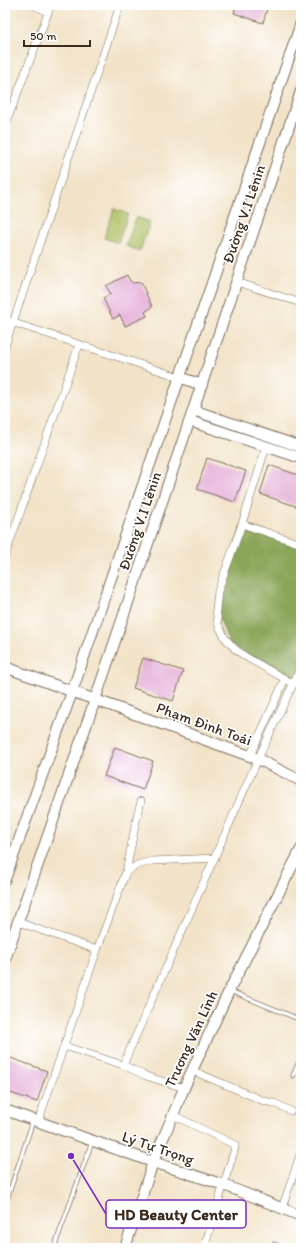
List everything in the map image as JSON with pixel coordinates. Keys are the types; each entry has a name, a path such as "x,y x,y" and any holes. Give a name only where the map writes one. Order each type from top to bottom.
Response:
{"main road":[{"name":"Đường V.I Lênin","path":"5,879 7,866 72,692 301,23"},
{"name":"Đường V.I Lênin","path":"5,959 96,700 301,91"},
{"path":"179,378 202,385"},
{"path":"193,410 301,447"},
{"path":"190,421 301,458"},
{"name":"Phạm Đình Toái","path":"5,667 254,758 301,781"},
{"name":"Trương Văn Lĩnh","path":"125,1248 153,1162 184,1088 229,991 301,849"},
{"name":"Lý Tự Trọng","path":"5,1110 153,1162 224,1185 301,1216"}],"street":[{"path":"33,5 48,12"},
{"path":"5,126 50,5"},
{"path":"5,346 120,5"},
{"path":"237,282 301,303"},
{"path":"5,320 179,378"},
{"path":"5,556 79,345"},
{"path":"266,446 242,524 218,591 216,609 218,624 225,638 235,649 246,657 294,684"},
{"path":"242,524 301,544"},
{"path":"254,758 294,684 301,667"},
{"path":"123,1065 215,858 284,679"},
{"path":"35,1121 64,1046 126,872 141,801"},
{"path":"126,872 137,865 152,861 215,858"},
{"path":"18,922 97,950"},
{"path":"64,1046 123,1065 146,1076 184,1088"},
{"path":"193,1070 291,1111"},
{"path":"173,1115 235,1145 204,1248"},
{"path":"282,1208 301,1152"}],"lane":[{"path":"229,991 301,1020"},
{"path":"293,1076 301,1057"},
{"path":"5,1205 35,1121"},
{"path":"54,1248 92,1141"},
{"path":"273,1248 274,1244 283,1248"}],"green space":[{"path":"114,209 128,214 118,243 104,238"},
{"path":"136,217 150,222 140,251 126,246"},
{"path":"242,524 301,544 301,666 294,684 229,643 216,609"}],"building":[{"path":"236,5 256,5 267,9 263,23 234,13"},
{"path":"127,275 130,281 134,283 141,282 152,307 145,312 147,316 125,326 120,315 113,319 103,298 111,294 106,286"},
{"path":"207,458 246,471 235,502 197,489"},
{"path":"269,465 301,476 301,508 260,494"},
{"path":"143,658 183,671 173,701 133,688"},
{"path":"115,747 153,761 143,790 104,776"},
{"path":"5,1056 47,1071 37,1102 5,1091"}],"place":[{"name":"HD Beauty Center","path":"71,1156"}]}
